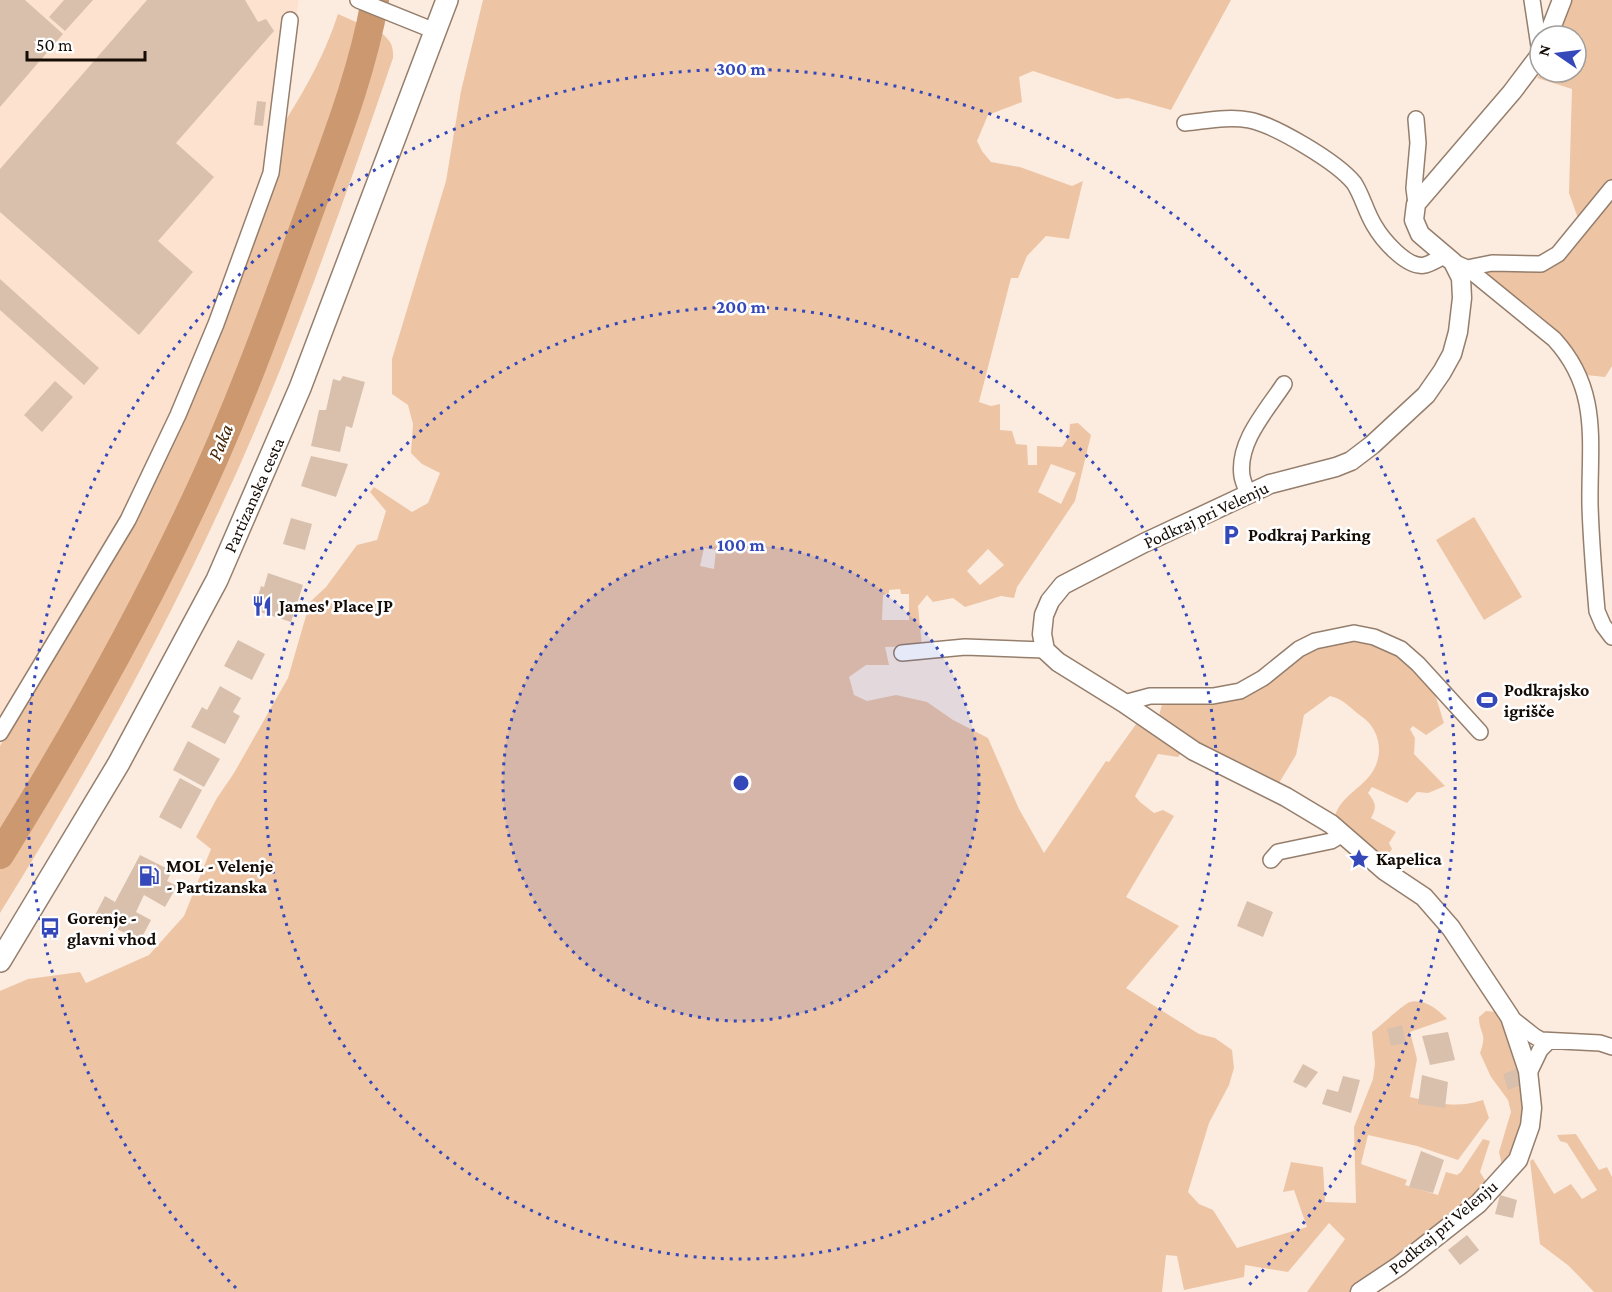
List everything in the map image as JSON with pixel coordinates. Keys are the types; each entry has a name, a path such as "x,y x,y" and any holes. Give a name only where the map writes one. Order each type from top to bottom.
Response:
{"main road":[{"name":"Partizanska cesta","path":"0,960 119,763 216,580 300,388 447,0"}],"street":[{"path":"358,0 435,31"},
{"path":"1532,0 1536,24"},
{"path":"1553,24 1562,0"},
{"path":"0,733 128,520 178,415 216,324 271,173 290,20"},
{"path":"1416,204 1528,70"},
{"path":"1185,123 1223,118 1251,120 1296,140 1326,159 1354,184 1374,225 1405,260 1414,264 1455,262 1541,264 1558,254 1612,188"},
{"path":"1416,119 1418,153 1414,188 1416,204 1414,220 1420,234 1554,339 1564,350 1579,376 1591,421 1590,504 1597,611 1612,637"},
{"name":"Podkraj pri Velenju","path":"1360,1292 1399,1266 1478,1204 1514,1165 1523,1150 1532,1107 1528,1075 1510,1017 1451,928 1424,897 1385,871 1331,824 1286,797 1194,750 1058,662 1045,650 1042,634 1044,615 1050,601 1063,585 1144,543 1270,484 1351,461 1402,419 1426,395 1447,363 1458,332 1462,298 1461,278 1455,262"},
{"path":"1248,494 1242,477 1242,459 1249,439 1284,384"},
{"path":"1124,703 1150,696 1213,696 1240,691 1263,678 1299,649 1315,642 1354,633 1374,637 1401,649 1418,664 1480,732"},
{"path":"902,654 965,647 1045,650"},
{"path":"1271,860 1278,852 1331,841 1343,834"},
{"name":"Podkraj pri Velenju","path":"1510,1017 1534,1036 1549,1041 1600,1043 1612,1047"},
{"path":"1528,1075 1540,1050 1549,1041"}],"shaded area":[{"path":"0,0 299,0 281,122 178,415 124,541 0,746"},
{"path":"483,0 1231,0 1171,110 1128,98 1117,99 1033,71 1019,77 1022,102 988,115 977,141 991,162 1020,167 1072,186 1083,181 1069,239 1046,236 1027,256 1018,278 1011,278 979,402 991,406 1000,404 1000,430 1012,431 1016,444 1027,445 1028,465 1037,465 1037,446 1062,447 1069,437 1070,424 1078,423 1091,435 1075,501 1017,587 1014,598 1001,596 965,607 953,598 933,602 927,595 918,606 922,646 885,647 889,665 866,665 849,677 854,695 867,701 896,695 927,702 953,720 988,738 1019,809 1044,853 1106,761 1109,762 1139,720 1181,753 1178,757 1158,754 1135,796 1154,813 1163,810 1174,816 1126,897 1179,926 1126,988 1199,1034 1215,1038 1232,1050 1234,1068 1229,1085 1209,1123 1188,1192 1199,1204 1213,1210 1237,1248 1307,1227 1294,1190 1283,1192 1291,1162 1323,1167 1325,1202 1356,1203 1354,1127 1373,1079 1375,1064 1372,1032 1410,1002 1426,1003 1447,1019 1410,1032 1417,1059 1410,1097 1455,1105 1483,1100 1489,1118 1458,1160 1417,1146 1368,1135 1361,1164 1407,1180 1405,1185 1438,1195 1446,1172 1457,1175 1461,1172 1483,1139 1490,1141 1480,1172 1486,1182 1478,1193 1350,1292 1307,1292 1345,1239 1329,1223 1288,1272 1245,1265 1244,1277 1184,1290 1177,1256 1166,1255 1162,1292 0,1292 0,991 28,979 80,972 86,983 149,955 184,916 211,849 196,837 288,678 310,602 326,587 357,545 377,540 386,511 370,492 374,487 412,512 428,503 440,473 422,464 411,453 413,424 408,405 392,394 392,359 446,181 461,91","holes":["1051,464 1076,473 1061,504 1038,492","704,548 716,550 714,569 700,566","988,549 1004,565 980,585 967,571","900,589 901,594 909,594 909,620 882,620 883,595 889,593 889,590"]},
{"path":"1572,0 1612,0 1612,179 1580,224 1569,193 1572,89 1556,84 1588,84 1588,24 1563,24"},
{"path":"338,14 365,26 312,187 233,397 197,482 142,596 73,721 0,844 0,746 124,541 179,427 281,122 287,118 309,80"},
{"path":"377,29 391,44 393,58 310,293 251,440 152,648 79,782 0,913 0,865 49,786 112,676 169,569 220,460 260,365 348,127"},
{"path":"1612,198 1612,366 1605,377 1586,375 1482,275 1483,270 1552,266 1566,258"},
{"path":"1474,517 1522,597 1484,620 1436,540"},
{"path":"1343,641 1382,648 1404,658 1414,666 1433,691 1444,723 1426,735 1413,726 1410,729 1415,738 1414,754 1445,786 1428,793 1417,792 1407,803 1372,787 1368,793 1375,805 1371,818 1396,832 1389,843 1392,849 1383,861 1334,819 1343,802 1372,772 1379,755 1374,730 1368,722 1343,702 1330,696 1304,715 1296,755 1279,783 1232,769 1158,719 1163,701 1205,702 1303,652 1324,644"},
{"path":"1486,1011 1497,1012 1513,1050 1526,1098 1520,1151 1502,1165 1499,1152 1511,1112 1508,1100 1491,1077 1480,1053 1483,1037 1479,1017"},
{"path":"1576,1134 1599,1170 1607,1167 1612,1177 1612,1292 1594,1292 1569,1266 1540,1244 1530,1161 1533,1159 1554,1194 1571,1184 1582,1199 1597,1190 1567,1143 1560,1141 1557,1135"}],"building":[{"path":"0,0 25,0 63,34 0,107"},
{"path":"64,0 93,0 65,31 49,17"},
{"path":"147,0 245,0 258,22 266,19 274,31 176,143 214,177 158,241 193,272 139,335 0,212 0,169"},
{"path":"257,101 266,102 263,126 254,125"},
{"path":"0,279 99,368 84,385 0,310"},
{"path":"343,376 365,382 352,428 346,426 340,452 311,446 319,410 326,410 333,379 340,381"},
{"path":"55,381 73,397 42,432 24,415"},
{"path":"311,456 348,464 336,497 301,486"},
{"path":"291,518 312,524 305,550 283,544"},
{"path":"268,573 303,585 291,622 257,611 261,597 258,596 261,586 264,587"},
{"path":"238,640 265,654 252,680 224,666"},
{"path":"220,686 241,698 233,712 240,716 225,744 191,727 202,707 207,710"},
{"path":"188,741 220,759 204,787 173,770"},
{"path":"180,778 202,790 181,829 159,817"},
{"path":"140,855 172,871 167,881 177,886 165,907 144,895 136,912 151,920 140,941 94,917 105,896 115,902"},
{"path":"1247,901 1273,912 1263,937 1237,926"},
{"path":"1402,1025 1406,1043 1391,1046 1387,1029"},
{"path":"1448,1032 1455,1060 1430,1065 1422,1036"},
{"path":"1303,1064 1318,1072 1306,1088 1293,1082"},
{"path":"1518,1068 1524,1084 1508,1090 1503,1074"},
{"path":"1422,1075 1448,1082 1445,1108 1418,1104"},
{"path":"1343,1076 1360,1080 1351,1113 1322,1104 1327,1089 1338,1092"},
{"path":"1421,1151 1444,1160 1433,1193 1409,1187"},
{"path":"1500,1195 1517,1200 1513,1218 1495,1214"},
{"path":"1467,1235 1479,1250 1460,1265 1448,1250"}],"waterway":[{"name":"Paka","path":"0,855 57,761 137,618 186,520 222,440 259,348 335,142 362,57 375,0"}],"place":[{"name":"Podkraj Parking","path":"1231,535"},
{"name":"James' Place JP","path":"262,606"},
{"name":"Podkrajsko igrišče","path":"1487,700"},
{"name":"Kapelica","path":"1359,859"},
{"name":"MOL - Velenje - Partizanska","path":"149,876"},
{"name":"Gorenje - glavni vhod","path":"50,928"}]}
